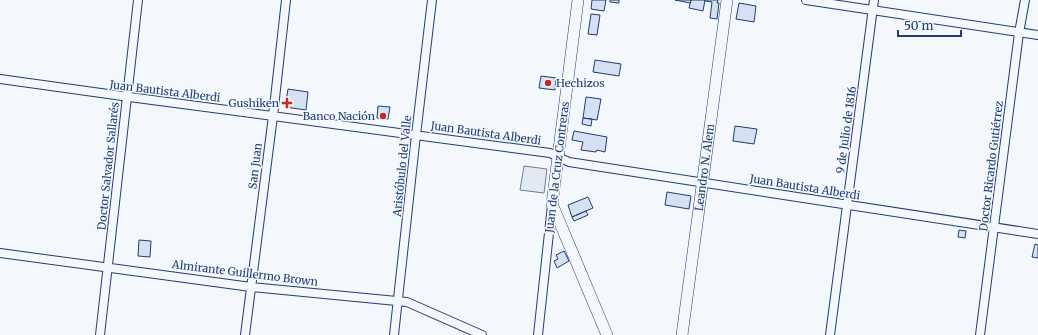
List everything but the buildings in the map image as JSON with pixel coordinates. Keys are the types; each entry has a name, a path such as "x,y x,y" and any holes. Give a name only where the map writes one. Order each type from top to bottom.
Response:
{"main road":[{"name":"Juan de la Cruz Contreras","path":"552,204 578,0"},
{"name":"Leandro N. Alem","path":"682,335 727,0"},
{"path":"552,204 607,335"}],"street":[{"name":"Doctor Salvador Sallarés","path":"100,335 138,0"},
{"name":"San Juan","path":"245,335 286,0"},
{"name":"Aristóbulo del Valle","path":"394,335 432,0"},
{"path":"806,0 1038,35"},
{"name":"9 de Julio de 1816","path":"830,335 874,0"},
{"name":"Doctor Ricardo Gutiérrez","path":"980,335 1019,33 1025,0"},
{"name":"Juan Bautista Alberdi","path":"0,79 550,153 569,162 1038,234"},
{"name":"Juan de la Cruz Contreras","path":"538,335 552,204"},
{"name":"Almirante Guillermo Brown","path":"0,253 251,287 407,302 482,335"}],"shaded area":[{"path":"524,166 547,169 544,193 520,190"}],"place":[{"name":"Hechizos","path":"548,83"},
{"name":"Gushiken","path":"287,103"},
{"name":"Banco Nación","path":"383,116"}]}
